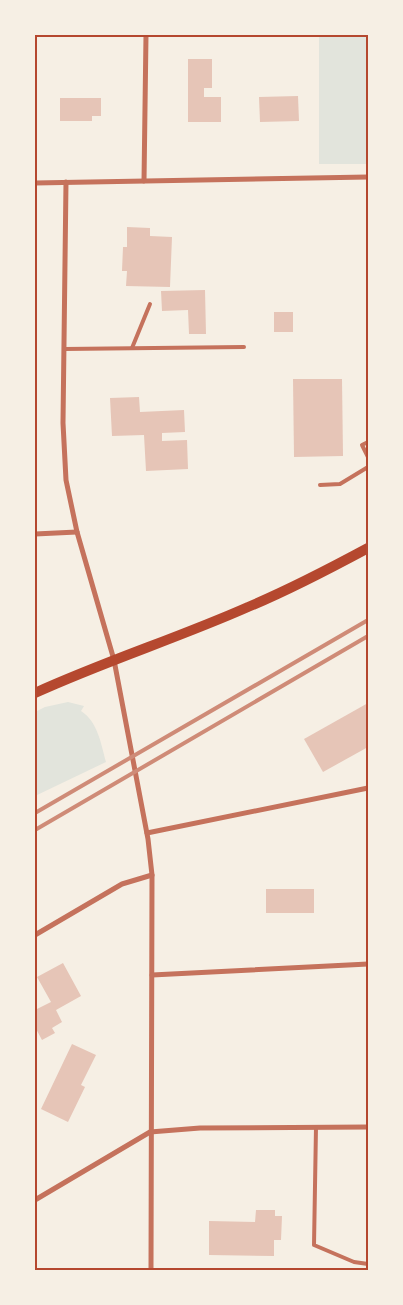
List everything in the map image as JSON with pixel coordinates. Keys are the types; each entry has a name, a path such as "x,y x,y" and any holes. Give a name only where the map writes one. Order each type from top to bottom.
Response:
{"main road":[{"path":"35,693 70,677 247,608 315,577 368,548"}],"street":[{"path":"144,181 146,35"},
{"path":"35,182 368,177"},
{"path":"66,182 63,423 66,480 77,532 114,660 147,833 152,875 150,1270"},
{"path":"35,534 77,532"},
{"path":"147,833 368,788"},
{"path":"35,934 122,884 152,875"},
{"path":"152,975 368,964"},
{"path":"35,1200 150,1132 200,1128 368,1127"}],"lane":[{"path":"132,348 150,304"},
{"path":"64,348 244,348"},
{"path":"368,442 362,446 368,457"},
{"path":"320,485 340,484 368,467"},
{"path":"316,1127 314,1245 354,1262 368,1264"}],"shaded area":[{"path":"319,35 368,35 368,164 319,164"},
{"path":"68,702 84,706 81,711 95,727 106,762 35,796 35,712 45,707"}],"building":[{"path":"188,59 212,59 212,88 204,88 204,97 221,97 221,122 188,122"},
{"path":"298,96 299,121 260,122 259,97"},
{"path":"60,98 101,98 101,116 92,116 92,121 60,121"},
{"path":"127,227 150,228 150,236 172,237 170,287 126,286 127,271 122,271 123,247 127,247"},
{"path":"205,290 206,334 189,334 188,310 162,311 161,291"},
{"path":"274,312 293,312 293,332 274,332"},
{"path":"293,379 342,379 343,456 294,457"},
{"path":"139,397 140,412 184,410 185,432 162,433 162,441 187,440 188,469 146,471 144,435 112,436 110,398"},
{"path":"368,703 368,747 323,772 304,739"},
{"path":"266,889 314,889 314,913 266,913"},
{"path":"63,963 81,996 56,1010 62,1022 52,1028 55,1033 42,1040 35,1027 35,1010 51,1002 37,977"},
{"path":"72,1044 96,1055 81,1085 85,1087 68,1122 41,1109"},
{"path":"256,1210 275,1210 275,1216 282,1216 281,1240 274,1240 274,1256 209,1255 209,1221 255,1222"}],"railway":[{"path":"35,813 368,620"},
{"path":"35,830 368,636"}]}
